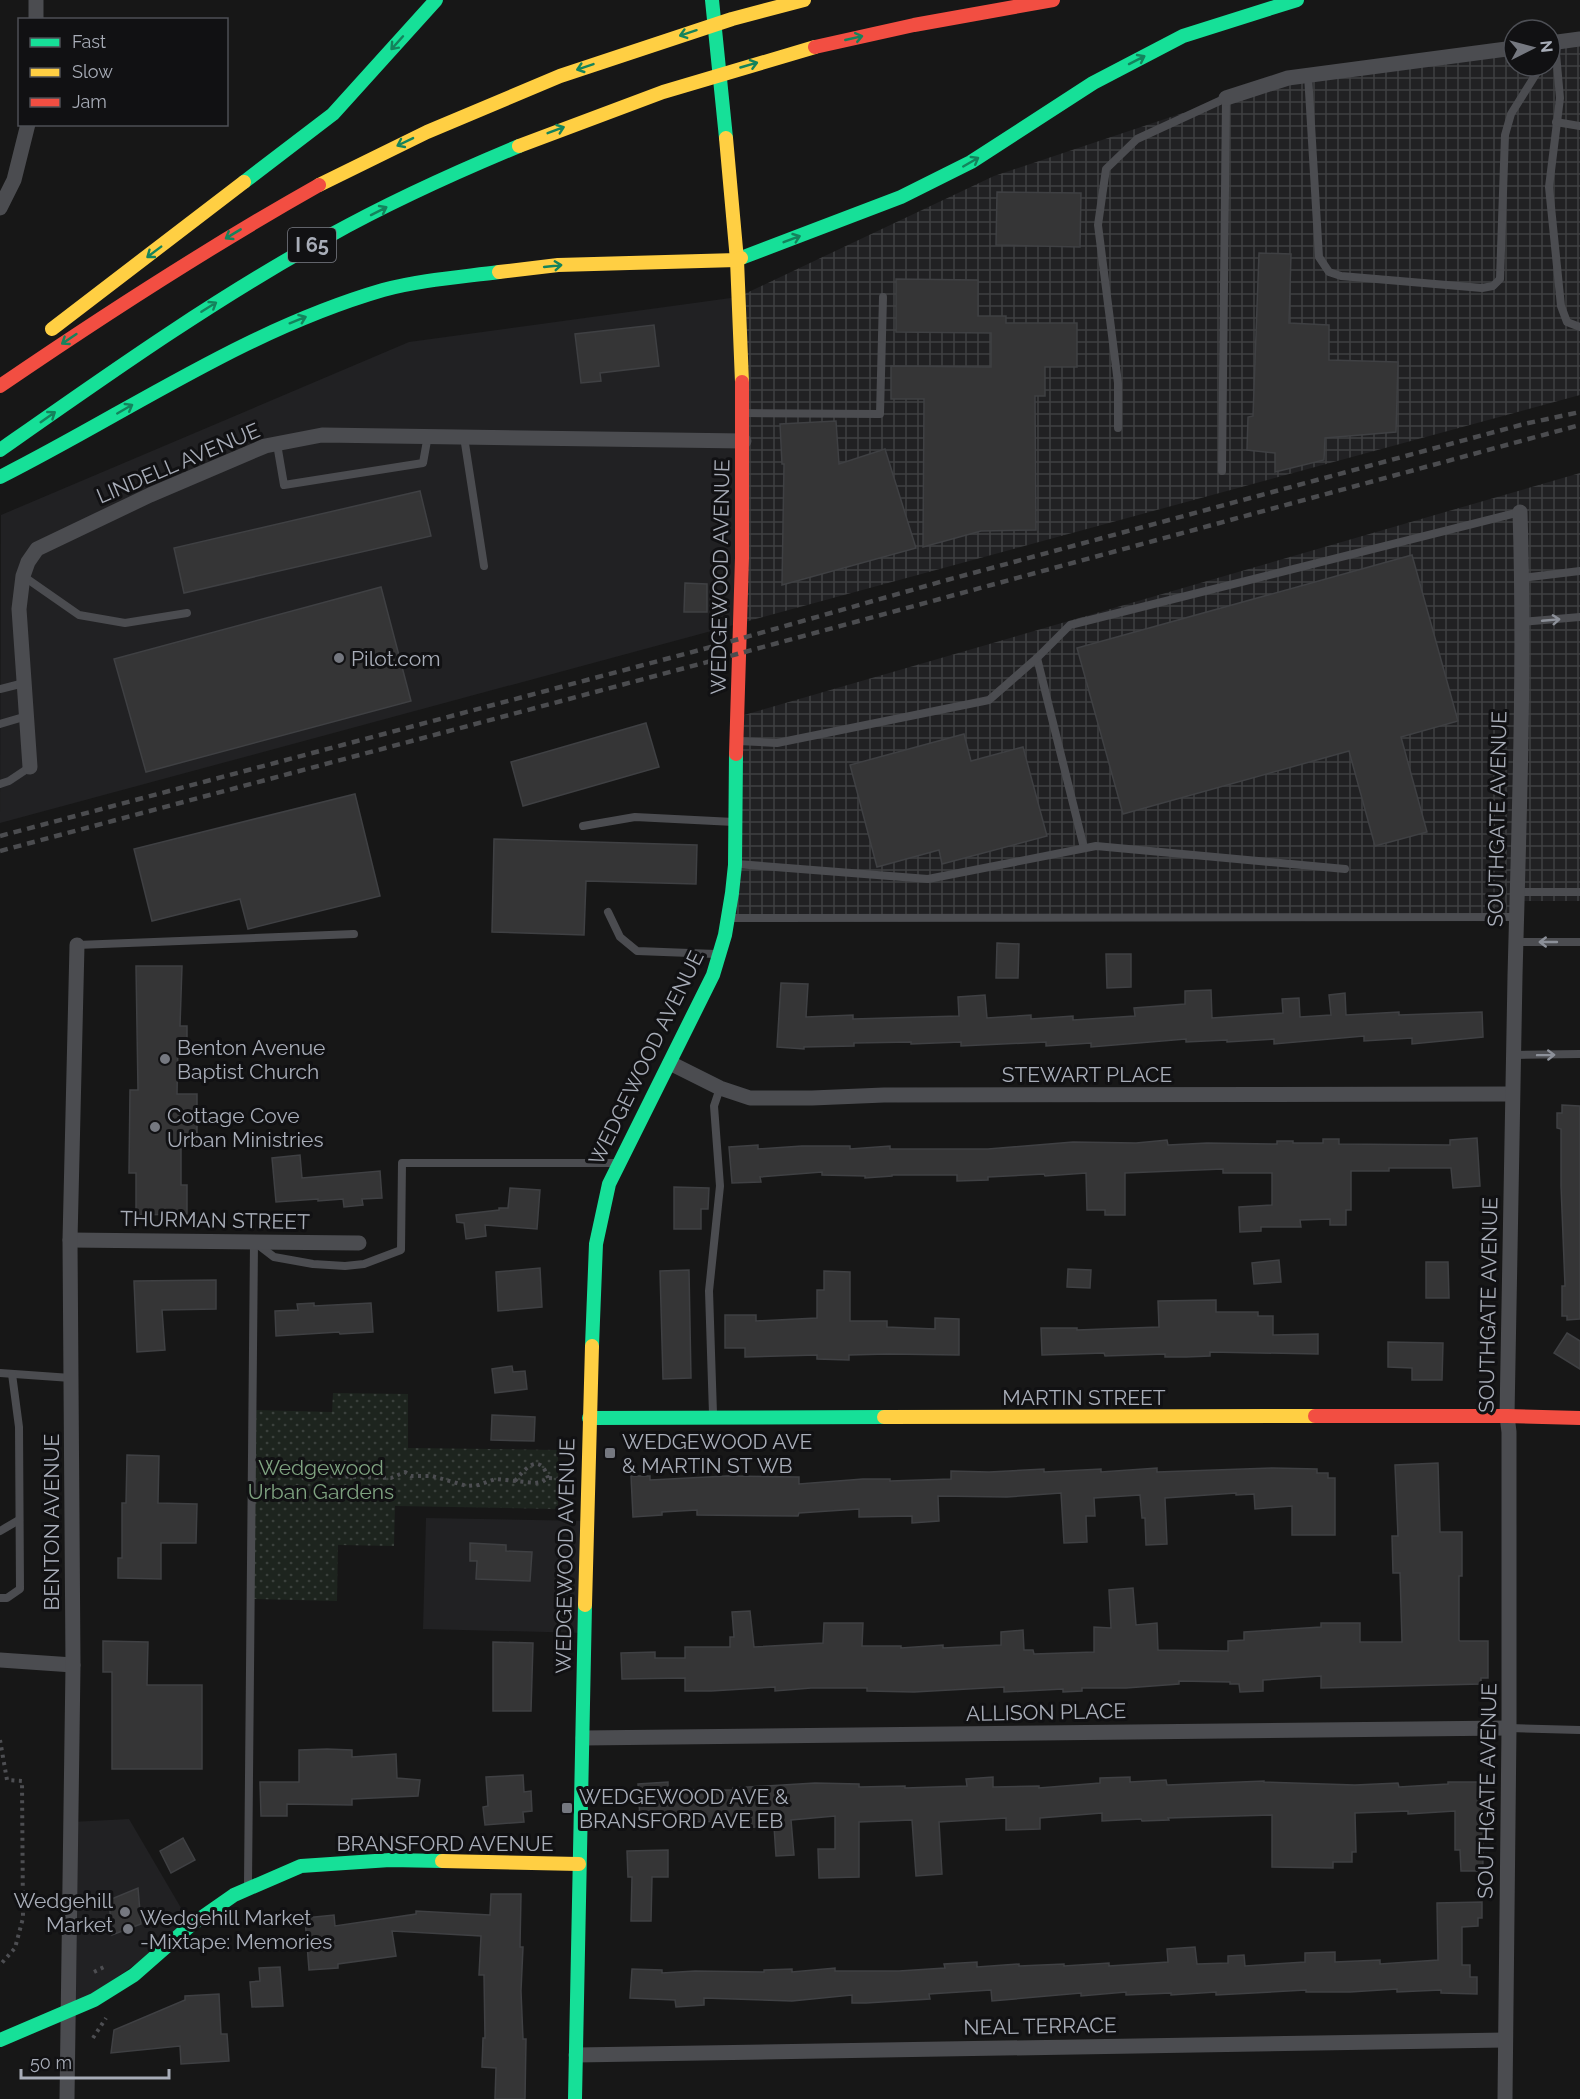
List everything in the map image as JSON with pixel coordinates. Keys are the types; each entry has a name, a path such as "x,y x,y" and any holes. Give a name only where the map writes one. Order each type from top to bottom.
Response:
{"main road":[{"path":"38,340 333,114 436,0"},
{"name":"WEDGEWOOD AVENUE","path":"575,2099 589,1419 596,1244 609,1184 713,975 729,918 735,864 744,441 737,260 712,0"},
{"name":"I 65","path":"0,386 104,315 223,240 328,180 427,132 560,76 640,48 804,0"},
{"name":"I 65","path":"0,450 188,321 323,238 484,159 653,95 724,72 899,28 1053,0"},
{"path":"0,477 52,452 254,339 316,313 384,290 433,280 558,265 737,260 901,197 971,162 1093,82 1183,36 1297,0"},
{"name":"MARTIN STREET","path":"589,1419 1507,1416 1580,1418"},
{"name":"BRANSFORD AVENUE","path":"0,2040 94,2000 134,1976 192,1925 234,1895 301,1866 390,1860 579,1864"}],"street":[{"path":"36,0 36,18"},
{"path":"1562,43 1580,39"},
{"path":"1226,98 1288,78 1502,50"},
{"path":"0,208 14,180 28,126"},
{"name":"LINDELL AVENUE","path":"30,767 19,609 23,576 28,562 37,549 150,495 265,446 322,435 744,441"},
{"name":"SOUTHGATE AVENUE","path":"1504,2099 1509,1728 1509,1432 1507,1416 1522,622 1520,512"},
{"name":"BENTON AVENUE","path":"67,2099 73,1665 70,1240 76,945"},
{"name":"STEWART PLACE","path":"670,1063 720,1088 750,1098 896,1095 1512,1094"},
{"name":"THURMAN STREET","path":"70,1240 358,1243"},
{"path":"0,1660 73,1665"},
{"name":"ALLISON PLACE","path":"583,1738 1509,1728"},
{"name":"NEAL TERRACE","path":"576,2055 1505,2040"}],"lane":[{"path":"1308,75 1319,257 1329,272 1341,276 1482,288 1493,285 1500,279 1505,135 1511,114 1534,78"},
{"path":"1557,78 1560,98 1549,187 1560,306 1568,322 1580,327"},
{"path":"1118,428 1118,382 1098,225 1106,169 1137,139 1226,98 1222,471"},
{"path":"1556,122 1580,126"},
{"path":"743,413 879,414 882,297"},
{"path":"277,444 284,485 423,463 428,435"},
{"path":"464,436 484,566"},
{"path":"736,741 777,744 989,700 1070,625 1520,512"},
{"path":"1522,578 1580,571"},
{"path":"23,576 79,615 125,623 187,613"},
{"path":"1522,622 1580,617"},
{"path":"1037,658 1084,848"},
{"path":"0,689 24,682"},
{"path":"0,724 27,716"},
{"path":"0,782 9,781 30,767"},
{"path":"583,825 635,817 735,822"},
{"path":"735,864 928,879 1096,846 1345,869"},
{"path":"1518,892 1580,892"},
{"path":"608,912 620,937 637,951 720,954"},
{"path":"729,918 1517,917"},
{"path":"76,945 354,934"},
{"path":"1516,942 1580,942"},
{"path":"1513,1055 1580,1054"},
{"path":"713,1419 710,1291 720,1186 714,1106 720,1088"},
{"path":"254,1242 274,1257 313,1264 345,1266 364,1264 401,1250 402,1163 619,1163"},
{"path":"248,1889 254,1242"},
{"path":"0,1374 71,1378"},
{"path":"0,1598 7,1598 20,1589 19,1427 12,1374"},
{"path":"0,1531 19,1520"},
{"path":"1509,1728 1580,1730"}],"path":[{"path":"515,1481 527,1466 534,1464 545,1470 548,1479"},
{"path":"293,1475 391,1478 405,1472 411,1476 432,1476 467,1486 479,1485 495,1479 535,1483 548,1479 561,1479"},
{"path":"0,1740 6,1780 22,1781 23,1918 15,1948 0,1965"}],"shaded area":[{"path":"1580,39 1580,395 741,623 738,297 994,176 1288,78 1502,50 1502,78 1562,78 1562,41"},
{"path":"738,297 741,623 0,823 1,515 409,342"},
{"path":"1580,473 1580,901 1518,901 1517,917 729,918 737,717"},
{"path":"426,1518 587,1521 585,1633 423,1629"},
{"path":"129,1819 191,1925 69,2011 71,1822"}],"green space":[{"name":"Wedgewood Urban Gardens","path":"333,1393 408,1394 408,1448 558,1450 558,1509 395,1506 394,1546 338,1545 337,1601 251,1599 254,1410 332,1412"}],"building":[{"path":"997,192 1081,193 1080,247 996,245"},
{"path":"1259,253 1291,254 1289,323 1329,325 1329,360 1398,362 1396,432 1325,438 1324,460 1275,472 1275,453 1247,450 1248,417 1253,416"},
{"path":"896,279 978,280 978,316 1006,316 1006,323 1077,323 1077,367 1045,367 1045,396 1035,396 1036,530 981,531 923,547 924,399 891,399 891,366 991,367 991,333 896,332"},
{"path":"654,325 659,366 600,373 601,381 581,383 575,334"},
{"path":"836,421 839,464 885,449 916,548 782,585 784,464 782,464 780,424"},
{"path":"420,491 431,536 184,593 174,548"},
{"path":"1412,555 1458,721 1401,737 1427,832 1375,846 1349,751 1123,814 1077,648"},
{"path":"685,583 707,584 707,612 684,612"},
{"path":"381,587 411,701 146,772 114,659"},
{"path":"646,723 659,767 523,806 511,762"},
{"path":"964,734 971,761 1023,747 1047,836 942,864 939,850 877,867 850,765"},
{"path":"355,794 380,896 248,929 240,899 152,921 134,849"},
{"path":"494,839 697,845 696,884 586,881 584,935 492,932"},
{"path":"997,943 1019,944 1018,978 996,978"},
{"path":"1106,954 1131,954 1131,987 1107,988"},
{"path":"136,966 182,966 180,1026 187,1026 187,1042 178,1043 177,1094 197,1094 197,1143 181,1143 181,1185 187,1185 187,1214 136,1215 136,1173 129,1173 130,1090 138,1090"},
{"path":"781,983 808,984 806,1017 853,1015 853,1019 959,1016 958,997 985,995 987,1018 1031,1015 1031,1019 1073,1016 1073,1020 1135,1016 1134,1008 1185,1004 1185,991 1211,990 1212,1018 1283,1013 1282,999 1299,998 1300,1017 1331,1015 1329,995 1345,993 1346,1015 1399,1012 1399,1015 1482,1012 1483,1037 1412,1044 1412,1038 1364,1041 1364,1036 1274,1044 1274,1039 1186,1042 1186,1039 1091,1047 1091,1043 1046,1046 1046,1042 961,1046 961,1042 911,1044 911,1042 854,1043 854,1046 804,1047 804,1049 777,1047"},
{"path":"1562,1105 1580,1106 1580,1319 1567,1320 1567,1316 1562,1316 1562,1286 1565,1286 1561,1129 1557,1128 1557,1113 1562,1113"},
{"path":"1477,1138 1480,1186 1453,1188 1451,1168 1389,1168 1389,1171 1351,1171 1351,1210 1346,1210 1346,1225 1330,1225 1330,1219 1300,1220 1301,1227 1261,1227 1261,1231 1240,1232 1239,1207 1272,1205 1272,1173 1223,1173 1223,1169 1125,1173 1125,1215 1105,1215 1105,1210 1087,1210 1086,1173 988,1177 988,1180 957,1181 957,1175 892,1175 865,1178 865,1176 822,1175 822,1172 760,1177 761,1182 732,1183 729,1147 758,1145 758,1149 850,1146 850,1149 890,1146 890,1149 988,1149 1073,1142 1136,1143 1167,1140 1168,1145 1277,1144 1277,1141 1323,1143 1323,1139 1339,1139 1339,1144 1450,1145 1450,1140"},
{"path":"300,1155 302,1178 380,1171 382,1198 362,1199 363,1205 344,1207 343,1199 276,1202 272,1158"},
{"path":"674,1187 709,1188 708,1209 701,1209 701,1229 674,1229"},
{"path":"510,1188 540,1190 537,1229 485,1225 486,1236 466,1239 464,1223 457,1222 456,1215 508,1208"},
{"path":"1279,1260 1281,1282 1254,1284 1252,1263"},
{"path":"1426,1262 1448,1262 1449,1298 1426,1298"},
{"path":"540,1268 542,1307 498,1311 496,1272"},
{"path":"1068,1269 1091,1270 1090,1288 1067,1287"},
{"path":"689,1270 691,1378 663,1379 660,1271"},
{"path":"824,1271 850,1272 850,1321 887,1321 887,1327 935,1329 935,1318 959,1319 959,1355 849,1355 849,1360 817,1359 817,1355 745,1357 745,1348 725,1348 725,1315 756,1315 756,1321 817,1318 817,1290 824,1290"},
{"path":"216,1280 216,1309 162,1310 165,1350 137,1352 134,1281"},
{"path":"1216,1300 1216,1312 1258,1312 1258,1316 1273,1316 1273,1335 1318,1334 1318,1354 1210,1352 1210,1356 1186,1357 1165,1357 1165,1354 1105,1356 1104,1353 1042,1355 1041,1328 1077,1328 1077,1330 1159,1327 1158,1301"},
{"path":"314,1303 314,1306 371,1303 373,1332 276,1336 275,1311 298,1310 297,1304"},
{"path":"1567,1333 1580,1341 1580,1369 1554,1353"},
{"path":"1388,1342 1443,1343 1442,1380 1412,1380 1412,1368 1388,1367"},
{"path":"512,1366 513,1372 525,1371 527,1389 495,1393 492,1369"},
{"path":"492,1415 535,1417 534,1441 491,1440"},
{"path":"127,1455 159,1456 158,1503 197,1504 196,1543 161,1543 161,1579 118,1578 118,1558 122,1558 122,1503 126,1503"},
{"path":"1438,1463 1440,1532 1462,1532 1459,1640 1488,1641 1488,1678 1481,1678 1481,1684 1321,1688 1321,1676 1263,1680 1263,1691 1240,1692 1239,1684 1230,1684 1230,1682 1179,1681 1179,1684 1126,1688 1082,1688 1082,1691 1063,1692 1063,1689 1004,1692 1004,1687 914,1692 867,1691 867,1688 811,1688 775,1691 775,1687 685,1691 685,1678 622,1679 621,1653 655,1652 655,1658 685,1658 685,1647 730,1647 730,1637 734,1637 732,1612 750,1611 754,1647 823,1643 824,1623 863,1623 862,1646 901,1646 901,1648 943,1645 943,1648 1001,1645 1001,1632 1023,1630 1024,1650 1033,1650 1034,1654 1094,1652 1094,1627 1111,1628 1109,1590 1133,1588 1136,1625 1157,1623 1158,1650 1228,1651 1228,1641 1244,1640 1244,1632 1321,1627 1321,1623 1360,1623 1360,1642 1402,1642 1400,1573 1393,1573 1392,1536 1398,1536 1395,1465"},
{"path":"1157,1468 1157,1472 1272,1468 1317,1469 1317,1473 1328,1473 1328,1478 1335,1478 1335,1535 1292,1535 1292,1506 1255,1509 1254,1494 1236,1495 1236,1493 1165,1498 1167,1544 1146,1545 1145,1518 1142,1518 1140,1495 1094,1498 1095,1516 1086,1516 1087,1542 1064,1543 1061,1493 1007,1497 938,1496 939,1521 912,1523 912,1516 859,1517 859,1509 799,1513 798,1516 697,1515 697,1510 662,1512 662,1515 633,1517 631,1476 650,1476 650,1480 727,1476 799,1477 799,1484 863,1479 890,1479 890,1481 951,1479 951,1471 989,1472 1044,1469 1044,1472 1101,1469 1101,1472"},
{"path":"470,1543 506,1545 506,1551 532,1552 530,1581 476,1579 477,1561 470,1561"},
{"path":"103,1641 148,1642 147,1685 202,1685 202,1769 112,1769 112,1672 103,1672"},
{"path":"493,1642 533,1643 531,1711 493,1711"},
{"path":"299,1750 352,1750 352,1757 396,1754 397,1778 420,1780 418,1796 352,1799 352,1805 287,1804 287,1816 261,1816 260,1782 299,1782"},
{"path":"523,1775 524,1792 531,1791 532,1811 523,1812 524,1822 485,1825 483,1807 488,1806 486,1777"},
{"path":"993,1777 993,1787 1039,1786 1039,1788 1100,1783 1100,1778 1130,1777 1130,1782 1166,1780 1167,1785 1264,1781 1355,1785 1398,1783 1399,1787 1448,1784 1448,1782 1482,1782 1483,1871 1461,1871 1460,1850 1455,1850 1455,1811 1408,1814 1408,1811 1355,1813 1356,1852 1352,1852 1352,1862 1333,1862 1333,1868 1272,1867 1272,1815 1102,1821 1102,1813 1040,1818 1040,1829 1006,1830 1006,1818 939,1822 942,1874 916,1876 912,1820 859,1822 859,1877 819,1878 818,1849 835,1849 835,1816 791,1820 794,1855 776,1856 774,1826 741,1828 740,1821 684,1822 684,1816 640,1819 638,1784 668,1782 668,1790 733,1790 733,1788 815,1783 859,1784 859,1787 905,1786 905,1788 967,1786 966,1779"},
{"path":"183,1838 195,1860 171,1873 160,1851"},
{"path":"668,1850 668,1877 652,1877 651,1921 631,1921 632,1877 628,1877 627,1851"},
{"name":"Wedgehill Market","path":"138,1888 141,1924 112,1935 109,1900"},
{"path":"491,1894 521,1894 520,1947 523,1947 521,1991 523,2039 526,2039 525,2099 495,2099 496,2068 482,2067 483,2038 485,2038 484,1975 479,1975 481,1936 392,1931 396,1956 338,1964 338,1968 309,1970 305,1918 334,1915 335,1926 416,1914 416,1911 490,1915"},
{"path":"1482,1902 1482,1918 1478,1918 1478,1926 1462,1927 1462,1965 1470,1965 1470,1977 1477,1977 1477,1994 1441,1993 1441,1990 1397,1992 1397,1989 1350,1992 1306,1992 1306,1990 1216,1995 1216,1992 1126,1995 1126,1992 1081,1996 1081,1993 992,2001 991,1990 929,1994 930,1999 866,2003 852,2003 852,1995 792,2001 704,1998 704,2005 676,2007 675,2000 630,1998 632,1969 662,1970 662,1973 764,1972 764,1970 792,1969 792,1972 835,1968 835,1971 899,1971 945,1968 944,1964 977,1962 977,1967 1109,1963 1109,1966 1168,1962 1167,1949 1195,1947 1197,1964 1228,1963 1228,1956 1244,1955 1245,1966 1305,1962 1305,1953 1335,1952 1335,1962 1380,1960 1380,1964 1438,1960 1437,1903"},
{"path":"280,1967 283,2006 252,2007 250,1982 260,1981 259,1968"},
{"path":"219,1994 221,2034 227,2034 229,2061 181,2064 180,2046 111,2053 114,2030 185,2000 185,1996"}],"railway":[{"path":"0,836 711,647 947,580 1524,424 1580,412"},
{"path":"0,851 1580,425"}],"traffic: fast":[{"path":"244,182 333,114 436,0"},
{"path":"712,0 726,138"},
{"path":"741,258 901,197 971,162 1093,83 1183,36 1297,0"},
{"path":"0,450 162,338 286,260 352,223 446,177 519,146"},
{"path":"0,477 187,374 283,327 383,290 426,281 499,272"},
{"path":"592,1346 596,1244 609,1184 713,975 725,935 735,865 736,754"},
{"path":"589,1418 884,1417"},
{"path":"575,2099 585,1605"},
{"path":"0,2040 94,2000 134,1975 191,1925 234,1895 301,1866 390,1860 442,1861"}],"traffic: slow":[{"path":"319,185 427,132 560,76 732,19 804,0"},
{"path":"519,146 663,92 815,47"},
{"path":"726,138 737,260 742,382"},
{"path":"52,329 244,182"},
{"path":"499,272 558,265 737,260 741,258"},
{"path":"585,1605 592,1346"},
{"path":"884,1417 1315,1416"},
{"path":"442,1861 579,1864"}],"traffic: jam":[{"path":"815,47 914,25 1053,0"},
{"path":"0,386 157,282 319,185"},
{"path":"736,754 742,558 742,382"},
{"path":"1315,1416 1580,1418"}],"place":[{"name":"Pilot.com","path":"339,658"},
{"name":"Benton Avenue Baptist Church","path":"165,1059"},
{"name":"Cottage Cove Urban Ministries","path":"155,1127"},
{"name":"WEDGEWOOD AVE & MARTIN ST WB","path":"610,1453"},
{"name":"WEDGEWOOD AVE & BRANSFORD AVE EB","path":"567,1808"},
{"name":"Wedgehill Market","path":"125,1912"},
{"name":"Wedgehill Market -Mixtape: Memories","path":"128,1929"}]}
